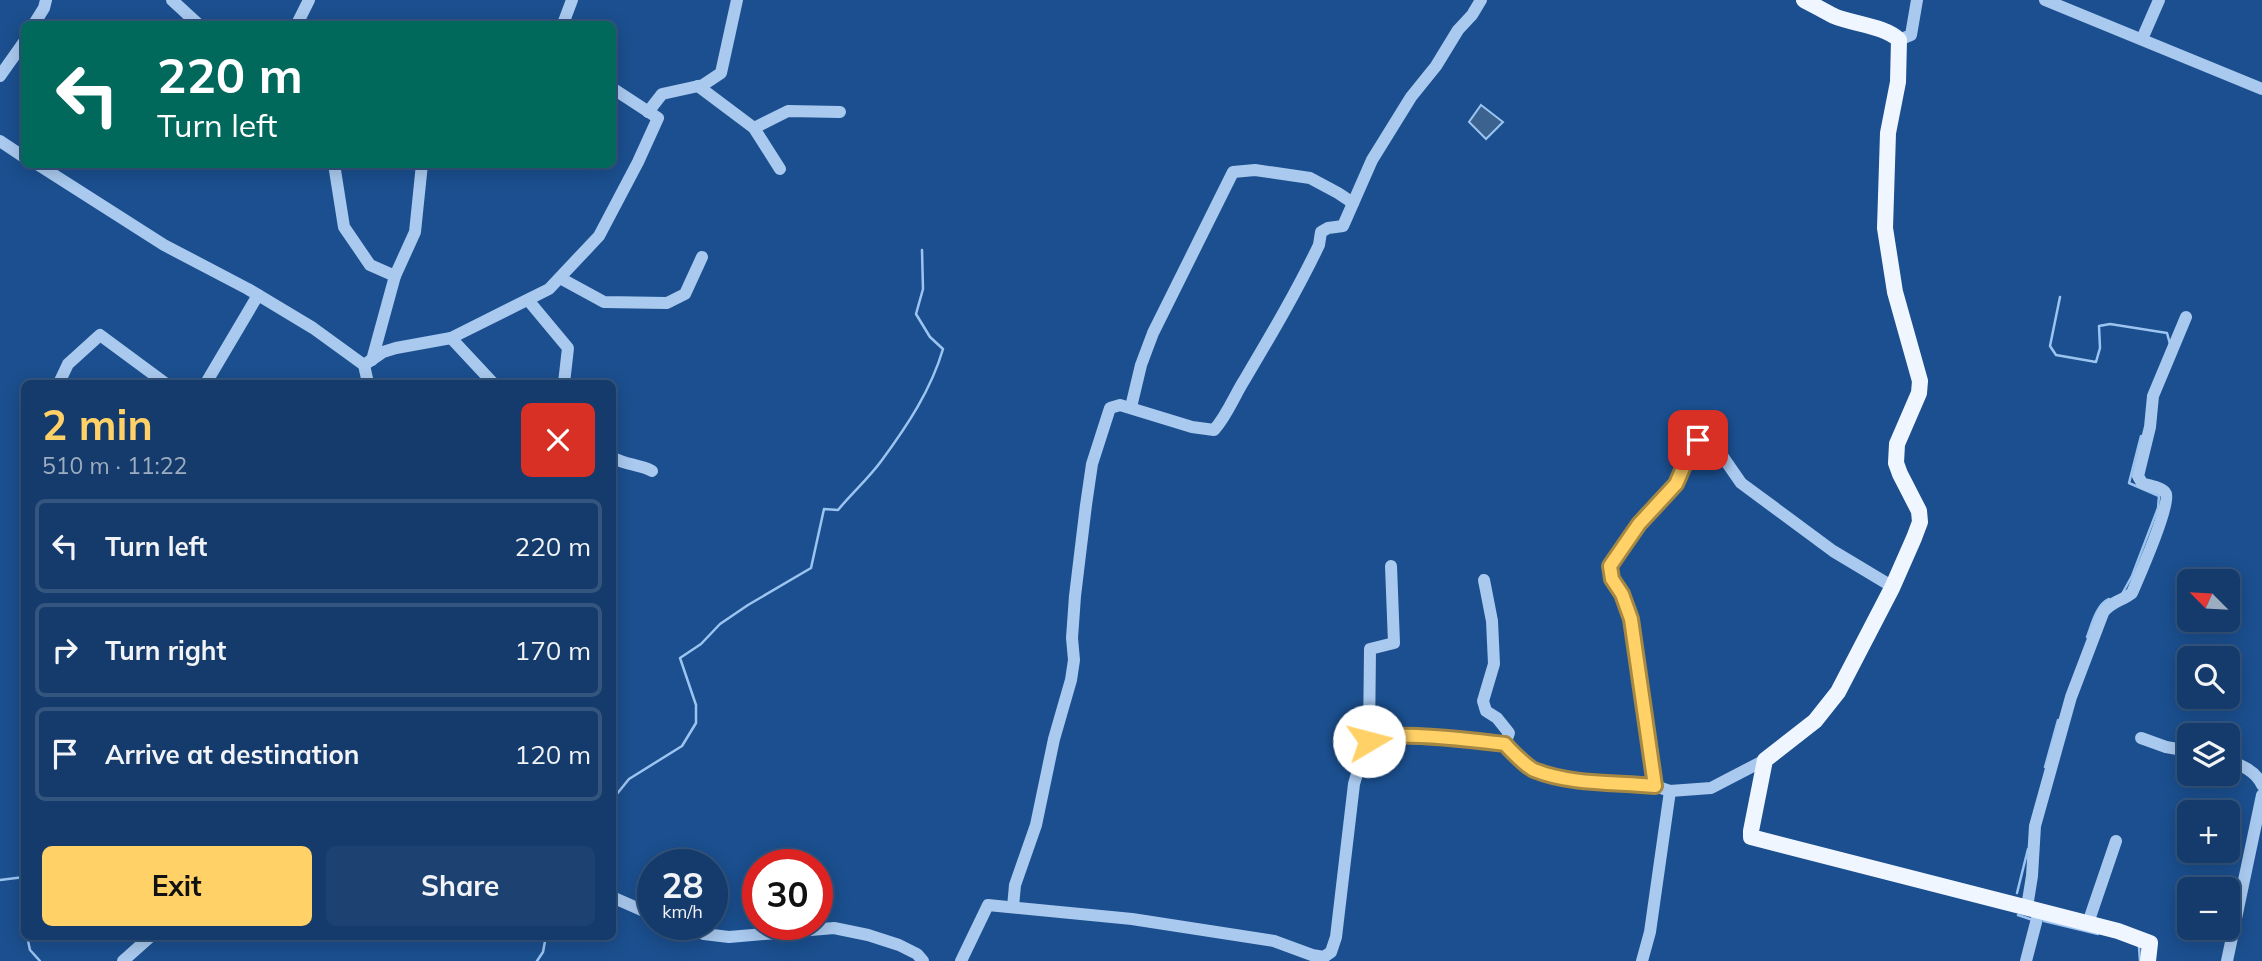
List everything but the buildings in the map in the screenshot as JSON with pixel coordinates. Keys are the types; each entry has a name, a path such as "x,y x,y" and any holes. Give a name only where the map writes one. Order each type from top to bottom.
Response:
{"main road":[{"path":"1804,0 1836,17 1880,30 1896,36 1899,40 1898,82 1888,133 1885,228 1895,292 1920,382 1919,393 1897,444 1896,463 1917,505 1920,522 1893,587 1838,692 1815,721 1765,760 1751,837 2119,931 2150,943 2148,961"}],"street":[{"path":"36,21 46,0"},
{"path":"172,0 195,21"},
{"path":"298,21 309,0"},
{"path":"564,21 572,0"},
{"path":"648,112 662,94 704,85 721,73 737,0"},
{"path":"1013,907 1015,885 1035,825 1054,739 1071,680 1075,596 1092,464 1110,408 1120,405 1131,407 1192,427 1214,430 1230,408 1242,382 1283,317 1319,245 1321,232 1343,226 1372,160 1480,0"},
{"path":"1899,40 1911,35 1917,0"},
{"path":"2045,0 2262,89"},
{"path":"2142,39 2159,0"},
{"path":"0,76 21,46"},
{"path":"698,86 754,128 780,169"},
{"path":"368,362 383,352 396,348 451,338 549,289 599,236 632,175 658,118 616,91"},
{"path":"754,128 788,111 840,112"},
{"path":"0,141 21,155"},
{"path":"43,168 164,245 258,295 368,362"},
{"path":"335,168 344,227 370,265 395,276"},
{"path":"368,380 368,362 395,276 415,232 422,168"},
{"path":"1131,407 1141,365 1153,333 1233,172 1255,170 1310,178 1353,203"},
{"path":"560,278 604,302 667,303 685,294 702,257"},
{"path":"208,380 258,295"},
{"path":"528,300 568,348 564,380"},
{"path":"2026,961 2033,909 2035,826 2071,697 2103,613 2108,606 2132,593 2164,517 2168,501 2162,489 2142,483 2138,476 2150,427 2153,396 2186,317"},
{"path":"60,380 68,365 100,335 161,380"},
{"path":"451,338 491,380"},
{"path":"1655,786 1631,619 1622,594 1612,579 1610,566 1639,524 1676,484 1698,440 1706,442 1723,457 1741,483 1833,551 1893,587"},
{"path":"616,460 652,471"},
{"path":"961,961 988,905 1145,920 1274,941 1294,955 1333,956 1354,784 1369,741 1370,649 1394,643 1391,566"},
{"path":"1485,580 1492,621 1494,664 1483,707 1509,733 1505,744"},
{"path":"1369,741 1376,737 1390,736 1505,744 1533,769 1613,784 1655,786 1670,791 1711,788 1765,760"},
{"path":"2141,738 2177,749"},
{"path":"2240,766 2252,771 2262,785"},
{"path":"1642,961 1650,932 1670,791"},
{"path":"2227,961 2262,795"},
{"path":"2088,923 2116,841"},
{"path":"616,899 637,908"},
{"path":"728,937 834,928 899,945 917,954 923,961"},
{"path":"123,961 147,940"}],"water":[{"path":"1481,105 1503,122 1486,139 1469,122"}],"waterway":[{"path":"616,795 629,779 682,746 696,723 696,705 680,658 701,644 720,624 811,568 824,509 838,510 877,467 917,407 932,379 943,349 930,337 916,314 923,289 922,250"},
{"path":"2060,297 2050,346 2056,355 2096,362 2100,348 2099,326 2110,324 2167,333 2170,344"},
{"path":"2122,594 2132,576 2158,508 2159,496 2129,483 2141,436"},
{"path":"2087,637 2098,610 2109,599"},
{"path":"2045,767 2058,720"},
{"path":"2017,893 2028,849"},
{"path":"0,880 21,877"},
{"path":"2018,915 2033,920"},
{"path":"2044,921 2098,934"},
{"path":"28,940 30,950 40,961"},
{"path":"537,961 543,952 545,940"},
{"path":"2139,947 2140,961"}],"route":[{"path":"1369,741 1376,737 1390,736 1505,744 1533,769 1613,784 1655,786 1631,619 1622,594 1609,572 1610,566 1639,524 1676,484 1698,440"}]}
